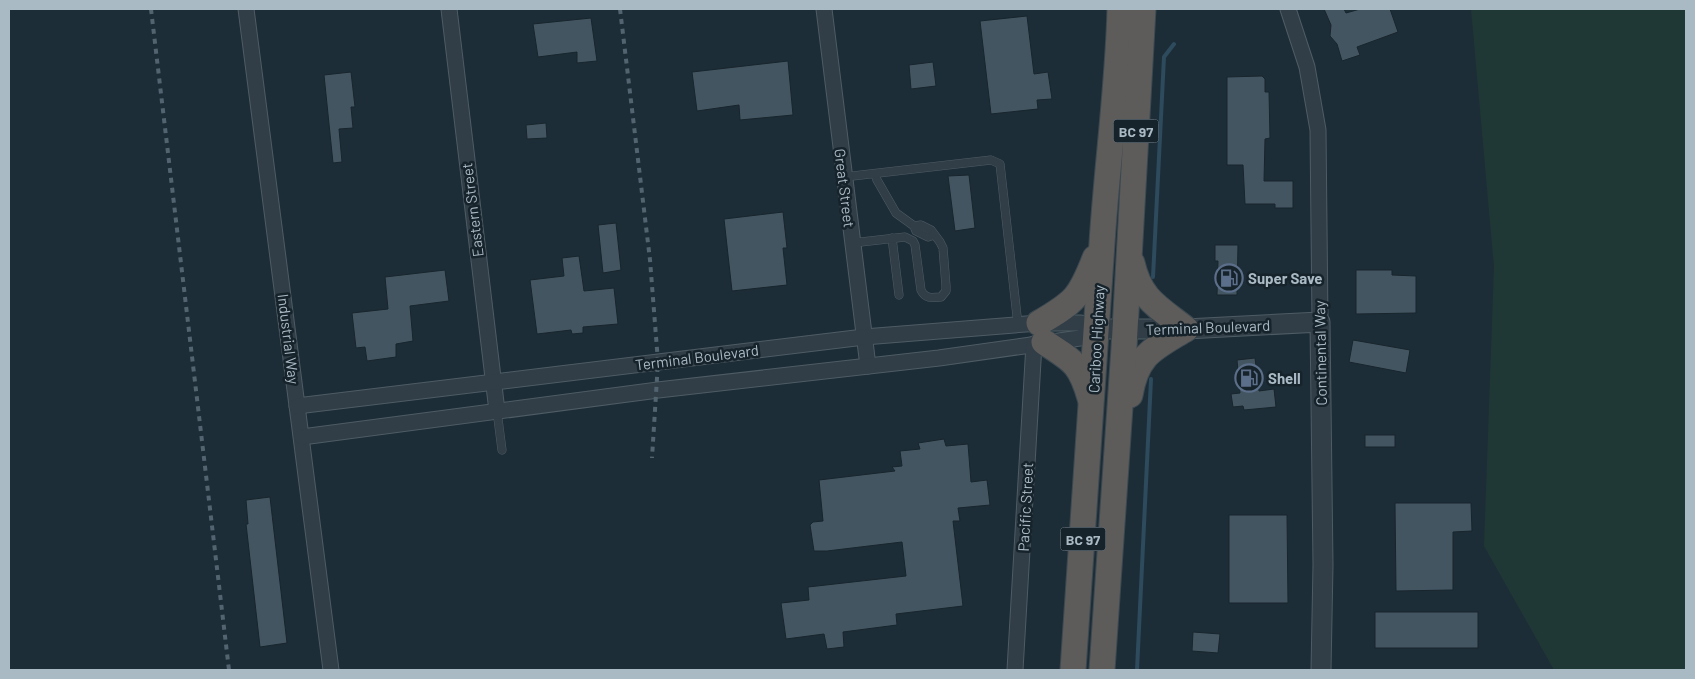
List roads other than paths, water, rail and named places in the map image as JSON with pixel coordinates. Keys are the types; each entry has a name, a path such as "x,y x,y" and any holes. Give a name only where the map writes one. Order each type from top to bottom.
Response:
{"highway":[{"name":"Cariboo Highway","path":"1073,670 1102,241 1119,54 1120,9"},
{"name":"Cariboo Highway","path":"1102,670 1130,253 1143,9"},
{"path":"1119,54 1125,67 1111,294 1112,309 1116,320 1125,329"},
{"path":"1092,407 1084,378 1079,370 1071,360 1034,334 1078,294 1086,280 1102,241"},
{"path":"1115,488 1132,382 1136,371 1145,356 1153,349 1186,329 1151,301 1142,291 1136,280 1130,253"},
{"path":"1096,330 1104,339 1107,349 1099,526 1101,560 1108,601"}],"street":[{"name":"Industrial Way","path":"246,9 331,670"},
{"name":"Eastern Street","path":"449,9 497,411"},
{"name":"Great Street","path":"824,9 868,366"},
{"name":"Continental Way","path":"1288,9 1307,66 1318,130 1323,565 1320,670"},
{"name":"Terminal Boulevard","path":"302,437 497,411 939,358 1081,323 1096,330 1186,329 1320,322"},
{"name":"Terminal Boulevard","path":"297,406 864,337 1034,334"},
{"name":"Pacific Street","path":"1015,670 1034,334"}],"lane":[{"path":"844,177 990,160 1000,164 1034,334"},
{"path":"852,243 905,237 913,241 916,245 921,290 926,297 941,297 946,291 943,248 931,230 921,225 914,226 896,213 877,180 876,174"},
{"path":"892,238 899,296"},
{"path":"497,411 502,450"}],"waterway":[{"path":"1153,277 1164,57 1174,44"},
{"path":"1137,670 1151,379"}],"railway":[{"path":"151,9 229,670"},
{"path":"620,9 650,260 658,362 652,458"}],"place":[{"name":"Super Save","path":"1229,278"},
{"name":"Shell","path":"1249,378"}]}
